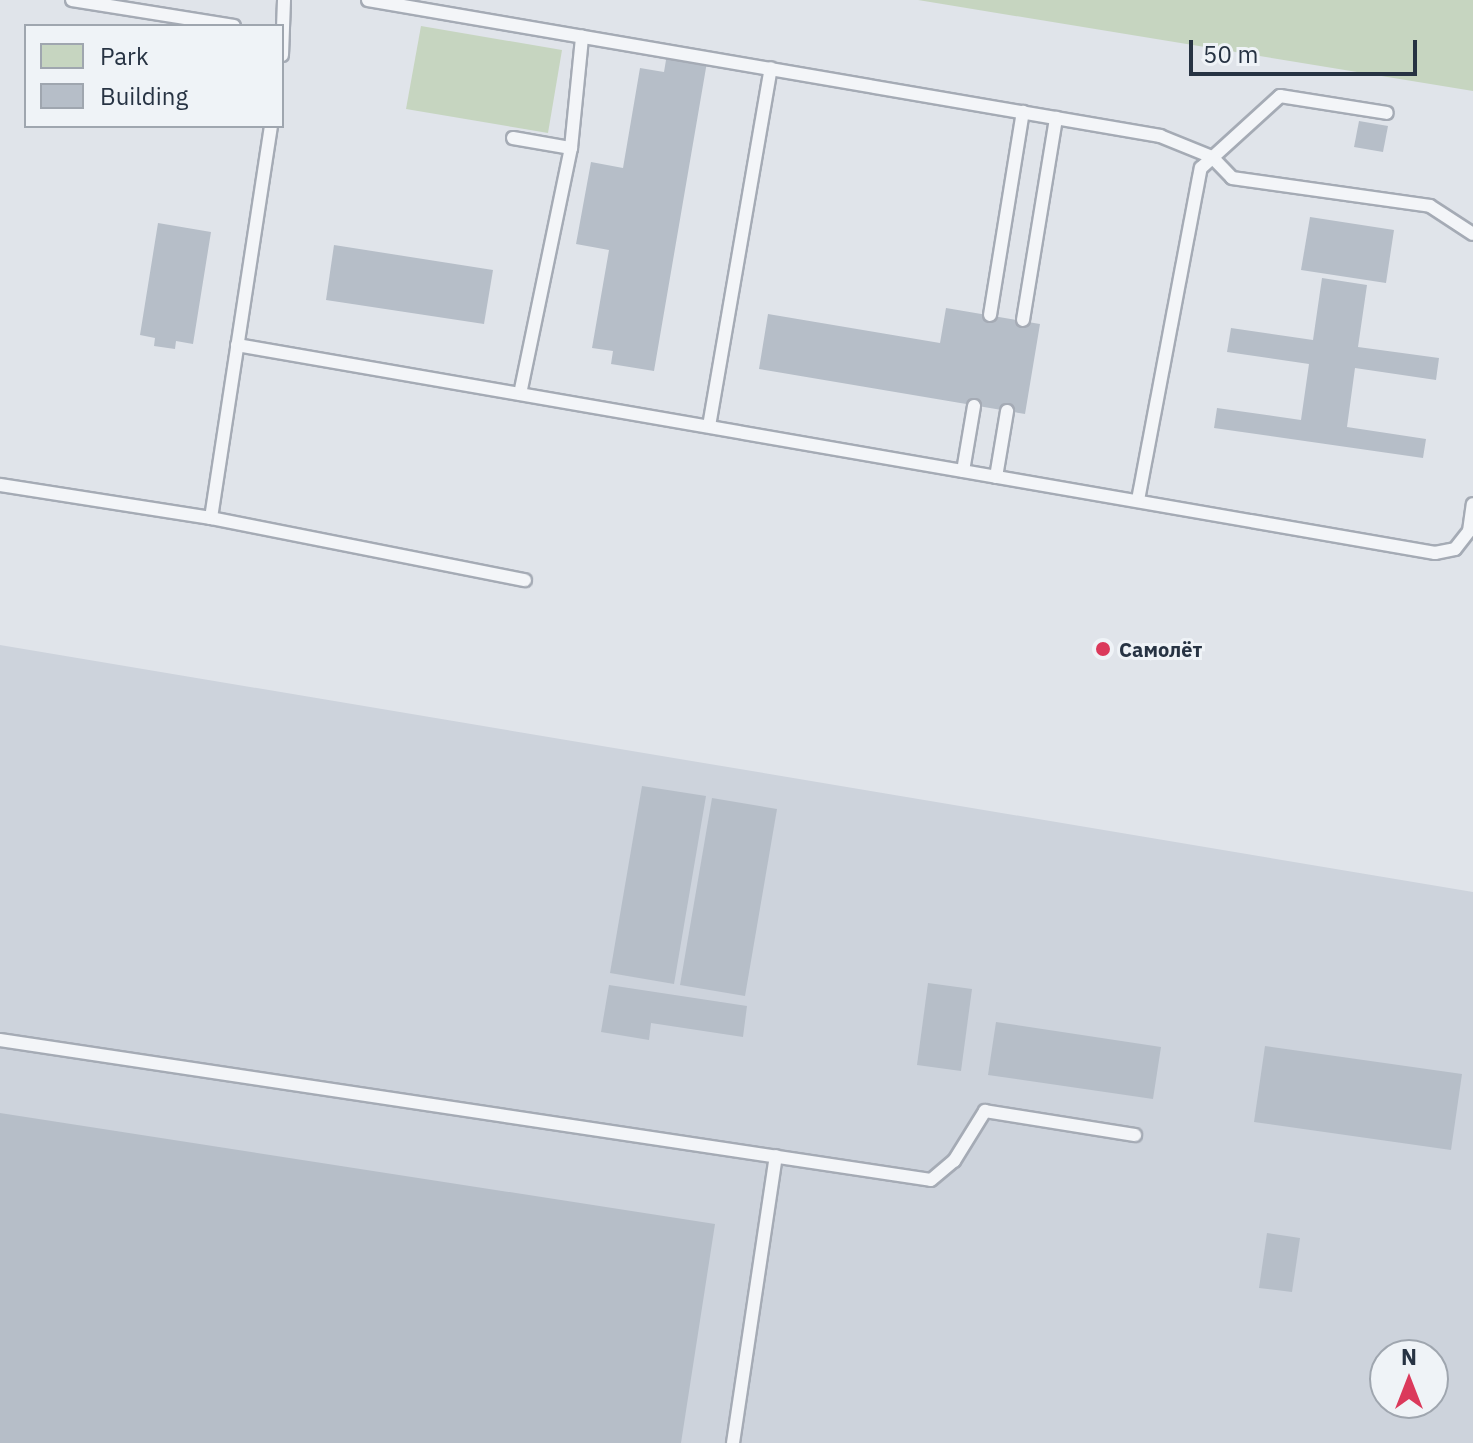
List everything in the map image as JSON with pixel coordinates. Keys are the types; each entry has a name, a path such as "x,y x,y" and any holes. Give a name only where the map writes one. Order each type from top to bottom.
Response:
{"lane":[{"path":"72,0 222,24"},
{"path":"284,0 284,34"},
{"path":"368,0 1160,136 1212,157 1232,178 1430,206 1473,234"},
{"path":"520,394 571,148 582,37"},
{"path":"709,426 771,68"},
{"path":"1138,500 1201,168 1280,96 1387,113"},
{"path":"990,315 1023,112"},
{"path":"1023,320 1056,118"},
{"path":"211,518 271,128"},
{"path":"513,138 571,148"},
{"path":"237,345 1435,553 1455,549 1469,531 1473,504"},
{"path":"963,471 974,406"},
{"path":"996,477 1007,411"},
{"path":"0,485 211,518 525,580"},
{"path":"0,1040 931,1180 954,1161 985,1111 1135,1135"},
{"path":"733,1443 776,1156"}],"shaded area":[{"path":"0,645 1473,892 1473,1443 0,1443"}],"green space":[{"path":"918,0 1473,0 1473,91"},
{"path":"421,26 562,50 548,133 406,109"}],"building":[{"path":"667,54 707,62 654,371 611,364 613,351 592,348 609,250 576,244 591,162 623,168 640,68 664,72"},
{"path":"1359,121 1388,126 1383,152 1354,147"},
{"path":"1310,217 1394,230 1386,283 1301,270"},
{"path":"158,223 211,232 193,344 176,341 175,349 154,346 155,338 140,335"},
{"path":"334,245 493,270 484,324 326,300"},
{"path":"1322,278 1367,285 1358,347 1439,358 1436,380 1355,368 1347,427 1426,439 1423,458 1214,428 1217,408 1301,420 1309,364 1227,352 1231,328 1313,340"},
{"path":"946,308 1040,324 1025,414 759,369 768,314 940,343"},
{"path":"642,786 706,796 674,984 610,973"},
{"path":"712,798 777,809 745,996 680,985"},
{"path":"928,983 972,989 961,1071 917,1065"},
{"path":"609,985 747,1006 743,1037 651,1023 649,1040 601,1032"},
{"path":"996,1022 1161,1047 1153,1099 988,1075"},
{"path":"1265,1046 1462,1074 1451,1150 1254,1122"},
{"path":"0,1113 715,1224 681,1443 0,1443"},
{"path":"1267,1233 1300,1238 1292,1292 1259,1288"}],"place":[{"name":"Самолёт","path":"1103,649"}]}
